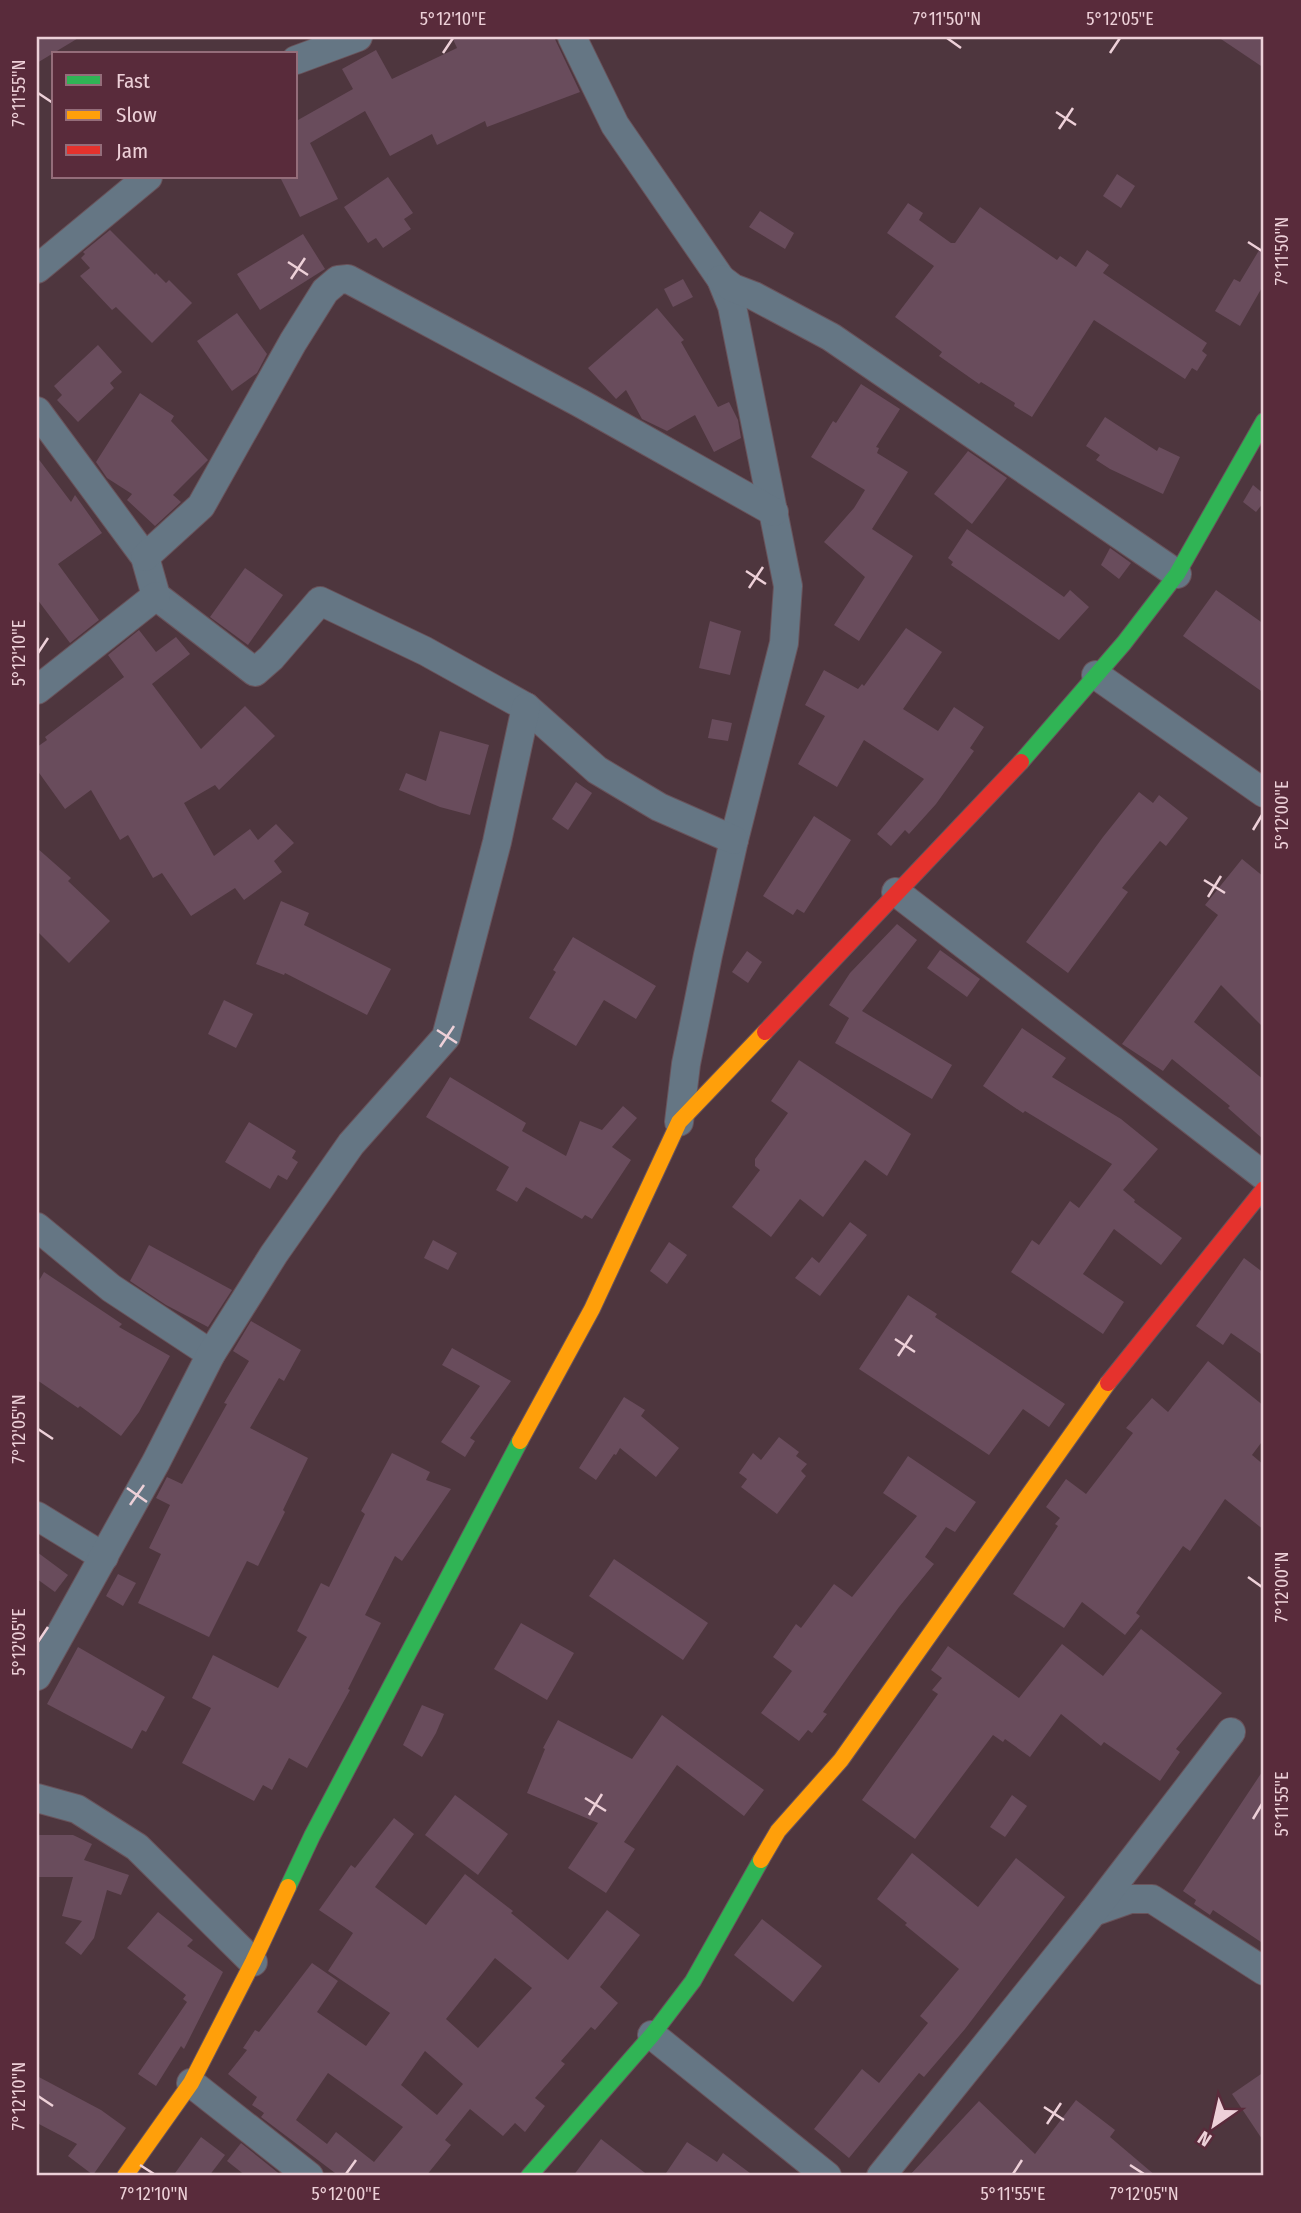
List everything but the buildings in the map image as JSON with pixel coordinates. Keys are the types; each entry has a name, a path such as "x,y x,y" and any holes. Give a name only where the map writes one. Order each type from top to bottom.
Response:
{"street":[{"path":"298,59 358,37"},
{"path":"125,2176 191,2083 253,1962 312,1836 592,1309 679,1122 686,1064 734,840 784,643 788,586 732,306 721,279 615,125 572,37"},
{"path":"37,270 147,178"},
{"path":"145,557 201,506 293,342 325,291 338,280 348,279 580,403 775,512"},
{"path":"721,279 733,288 754,296 831,337 1177,574"},
{"path":"37,411 145,557 156,596 255,672 271,658 320,601 425,651 526,707 597,770 659,807 734,840"},
{"path":"679,1122 1026,758 1124,643 1177,574 1264,421"},
{"path":"37,690 156,596"},
{"path":"1096,675 1264,793"},
{"path":"37,1676 104,1558 211,1354 274,1254 351,1144 446,1037 497,842 526,707"},
{"path":"896,892 1264,1176"},
{"path":"529,2176 652,2035 693,1981 778,1831 841,1760 1096,1398 1264,1189"},
{"path":"37,1227 111,1288 211,1354"},
{"path":"37,1516 104,1558"},
{"path":"881,2176 1093,1912 1231,1732"},
{"path":"37,1798 77,1809 137,1847 253,1962"},
{"path":"1093,1912 1130,1899 1152,1899 1264,1970"},
{"path":"652,2035 827,2176"},
{"path":"191,2083 309,2176"}],"traffic: fast":[{"path":"1021,762 1124,643 1177,574 1264,421"},
{"path":"288,1887 312,1836 520,1441"},
{"path":"529,2176 652,2035 693,1981 761,1860"}],"traffic: slow":[{"path":"520,1441 592,1309 679,1122 765,1032"},
{"path":"761,1860 778,1831 841,1760 1108,1383"},
{"path":"125,2176 191,2083 288,1887"}],"traffic: jam":[{"path":"765,1032 1021,762"},
{"path":"1108,1383 1264,1189"}]}
